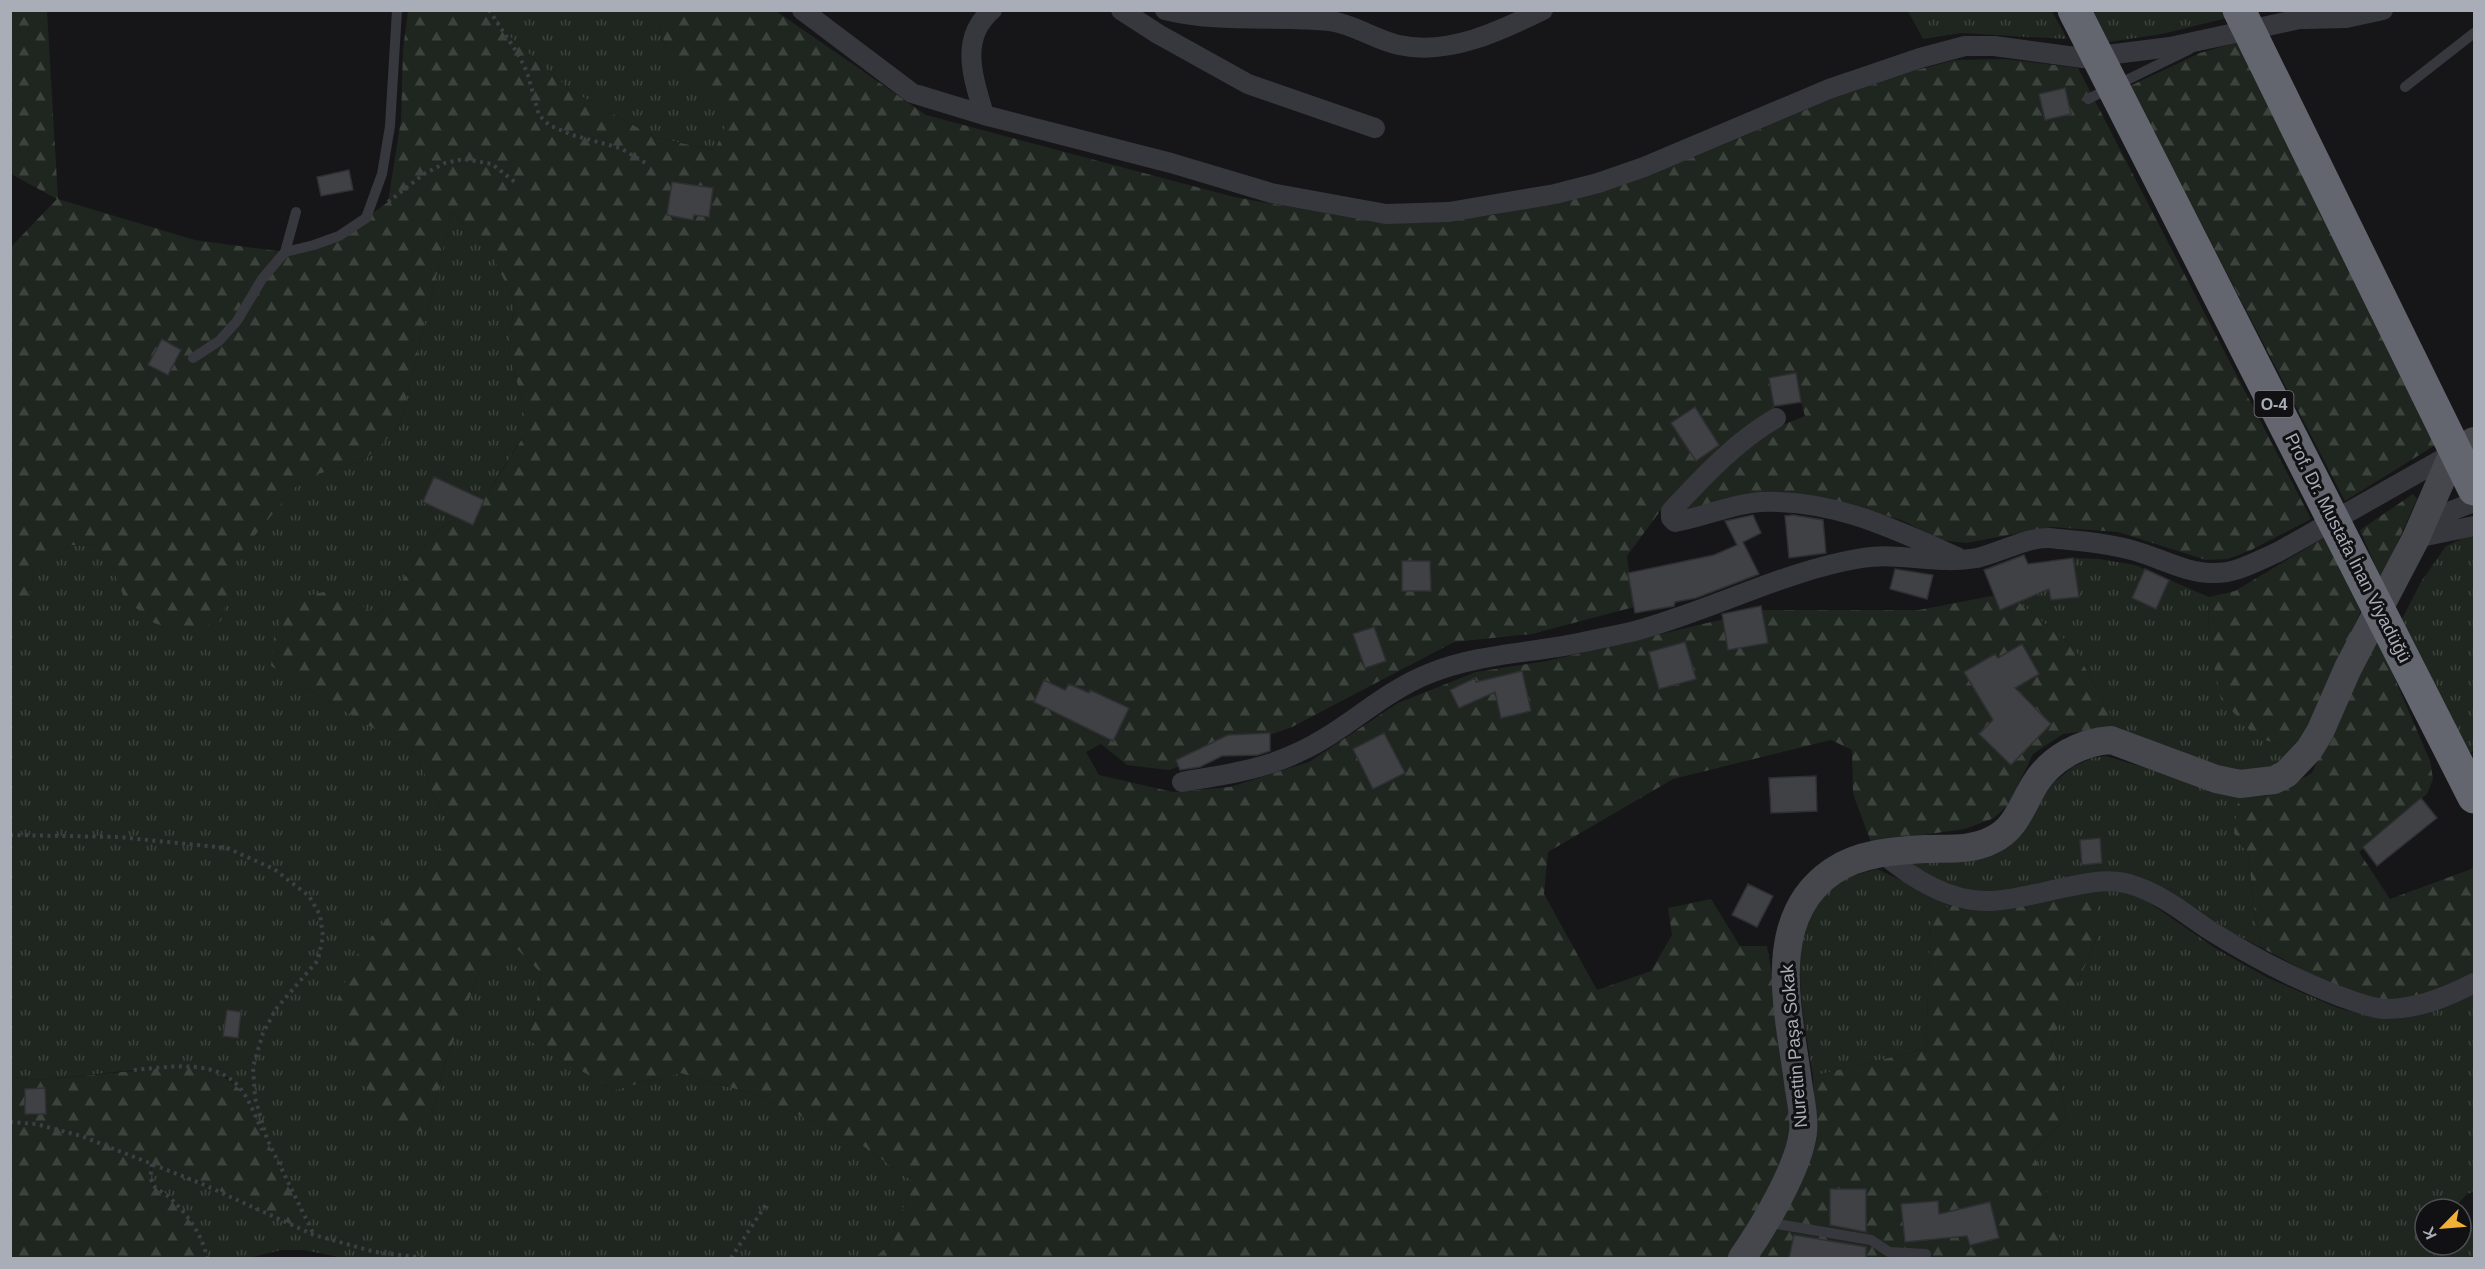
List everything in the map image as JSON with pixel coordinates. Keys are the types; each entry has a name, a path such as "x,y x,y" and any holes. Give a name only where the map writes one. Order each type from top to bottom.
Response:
{"highway":[{"name":"Prof. Dr. Mustafa İnan Viyadüğü","path":"2074,10 2475,797"},
{"path":"2239,10 2475,489"}],"street":[{"path":"802,10 912,93 984,115 1171,163 1271,193 1358,210 1417,214 1449,212 1531,198 1598,183 1644,167 1829,89 1965,45 1994,46 2083,58 2170,47 2295,20 2322,10"},
{"path":"984,115 970,64 977,27 992,10"},
{"path":"1121,10 1158,34 1248,84 1375,128"},
{"path":"1166,10 1203,16 1262,14 1332,21 1398,45 1417,47 1467,41 1543,10"},
{"path":"2295,20 2346,18 2383,10"},
{"path":"1776,418 1751,432 1729,451 1671,511 1671,518 1675,522 1692,519 1759,502 1833,507 1878,523 1962,560"},
{"path":"1182,782 1243,771 1278,761 1301,751 1403,685 1467,661 1561,646 1632,631 1807,571 1860,558 1882,555 1942,561 1962,560 2044,538 2113,545 2192,571 2213,573 2230,571 2248,566 2278,552 2464,447"},
{"name":"Nurettin Paşa Sokak","path":"1742,1258 1790,1172 1803,1132 1786,964 1790,932 1797,912 1808,895 1819,883 1850,862 1881,853 1959,849 1992,840 2012,826 2034,785 2051,765 2081,746 2095,741 2110,740 2216,779 2240,784 2274,780 2286,774 2309,750 2320,732 2348,668 2464,447"},
{"path":"2420,530 2475,502"},
{"path":"2420,530 2475,526"},
{"path":"1881,853 1908,875 1976,901 1993,901 2093,882 2112,881 2131,884 2186,912 2209,930 2259,960 2304,983 2383,1009 2405,1008 2428,1002 2475,983"}],"lane":[{"path":"285,252 339,236 366,218 382,174 390,126 397,10"},
{"path":"2405,87 2475,33"},
{"path":"2088,99 2213,38"},
{"path":"193,358 219,341 231,327 261,279 285,252 296,212"},
{"path":"1764,1221 1871,1240 1889,1252 1926,1254"}],"path":[{"path":"489,10 518,54 527,72 539,115 549,125 572,135 620,148 649,165"},
{"path":"366,218 424,174 445,163 464,159 492,164 516,183"},
{"path":"10,835 119,837 227,848 273,869 309,896 320,915 323,936 318,960 276,1009 262,1034 253,1067 255,1098 267,1138"},
{"path":"134,1070 183,1066 208,1069 227,1077 242,1091 315,1235"},
{"path":"10,1122 36,1124 81,1136 222,1192 315,1235 375,1252 427,1258"},
{"path":"152,1164 151,1179 155,1187 169,1196 192,1222 204,1245 207,1258"},
{"path":"731,1258 767,1203"}],"green space":[{"path":"11,11 47,11 58,199 195,240 285,252 305,248 366,218 388,202 401,120 403,50 408,11 489,11 500,28 570,90 656,138 715,150 729,118 668,57 656,11 776,11 926,115 1234,197 1376,222 1426,223 1493,215 1575,198 1694,157 1834,98 1913,71 1955,60 2005,59 2078,68 2311,519 2251,550 2228,559 2206,560 2118,532 2052,527 1966,543 1941,540 1901,520 1861,508 1684,511 1726,462 1772,429 1805,416 1801,402 1774,407 1743,430 1663,507 1627,556 1634,607 1532,634 1454,642 1292,727 1169,770 1127,765 1101,744 1086,752 1099,775 1173,792 1230,787 1309,762 1398,703 1476,672 1547,661 1762,610 1919,610 2007,593 2074,647 2119,731 2096,730 2063,734 2033,754 2009,804 1994,818 1965,829 1871,842 1853,794 1852,750 1831,740 1673,779 1548,852 1544,894 1597,990 1651,971 1672,935 1668,908 1711,899 1740,946 1767,946 1787,1058 1792,1125 1781,1162 1754,1222 1728,1258 875,1258 888,1245 914,1182 863,1146 757,1095 680,1073 614,1090 529,1040 542,974 515,947 482,965 445,1063 429,1128 402,1137 360,1077 337,1000 358,953 415,885 452,828 433,794 417,755 271,666 274,638 290,601 334,589 378,616 435,532 482,502 522,439 522,399 509,355 514,301 493,257 452,212 399,428 364,460 302,479 235,559 221,621 184,633 154,623 124,598 113,569 98,546 72,545 36,565 28,600 11,613 10,248 57,199 11,174"},
{"path":"489,11 656,11 668,57 730,118 716,150 656,138 570,90 500,28"},
{"path":"1908,11 2052,11 2067,39 1961,33 1923,39"},
{"path":"2093,11 2224,11 2227,18 2162,34 2109,42"},
{"path":"2238,42 2437,444 2345,501 2130,86 2200,53"},
{"path":"452,212 493,257 514,301 509,355 522,399 522,438 482,502 435,532 378,616 334,589 271,666 417,755 433,794 452,828 415,885 429,1128 445,1063 482,965 515,947 542,974 529,1040 614,1090 680,1073 757,1095 863,1146 914,1182 888,1245 875,1258 343,1258 304,1250 281,1250 249,1258 207,1258 204,1246 169,1196 155,1187 151,1179 152,1164 314,1234 242,1091 227,1077 134,1070 40,1080 11,1077 10,613 28,600 36,565 72,545 98,546 113,569 124,598 221,621 234,559 302,479 364,460 399,428"},
{"path":"2413,494 2417,499 2381,579 2360,530"},
{"path":"2474,533 2474,750 2469,754 2402,619 2421,582 2446,546"},
{"path":"2325,537 2361,610 2318,713 2289,757 2283,745 2257,738 2221,699 2208,638 2209,597 2235,591"},
{"path":"2073,558 2099,559 2135,565 2209,597 2208,638 2257,738 2283,745 2289,757 2276,767 2237,776 2119,731 2074,647 2007,593 2046,562"},
{"path":"2377,637 2430,761 2433,779 2427,794 2359,852 2390,899 2474,868 2474,974 2432,993 2405,1000 2367,997 2349,991 2330,984 2262,948 2256,922 2248,854 2234,833 2237,806 2241,797 2266,796 2312,773"},
{"path":"2106,756 2241,797 2234,833 2248,854 2256,922 2262,948 2229,931 2170,891 2140,878 1976,895 1922,873 1910,861 1965,859 2040,801 2053,783 2073,767 2092,758"},
{"path":"1877,869 1952,904 1931,917 1926,1049 1813,1076 1805,1030 1800,977 1801,950 1806,926 1815,905 1830,888 1846,878"},
{"path":"2085,889 2123,892 2144,899 2215,948 2268,978 2338,1008 2382,1019 2410,1016 2474,989 2474,1192 2464,1197 2413,1197 2413,1257 2473,1257 2473,1230 2474,1258 2058,1258 2062,1246 2033,1150 2067,1118 2052,1041 2097,938"},
{"path":"2085,889 2098,905 2097,938 2052,1041 2067,1118 2033,1150 2062,1246 2058,1258 1754,1258 1815,1129 1813,1076 1926,1049 1931,917 1952,904"},
{"path":"183,1066 215,1073 242,1091 314,1235 204,1184 152,1164 153,1184 170,1198 188,1219 202,1241 207,1258 11,1258 10,1077 40,1080"}],"building":[{"path":"2065,88 2071,114 2045,120 2039,94"},
{"path":"349,170 353,190 321,196 317,177"},
{"path":"672,182 713,188 709,217 694,215 693,220 667,215"},
{"path":"162,339 181,350 168,375 148,365"},
{"path":"1796,373 1801,402 1774,406 1769,378"},
{"path":"1695,407 1719,445 1696,461 1671,423"},
{"path":"434,477 484,500 473,525 423,502"},
{"path":"1753,515 1761,533 1743,542 1759,574 1696,598 1675,602 1674,606 1635,613 1628,573 1714,555 1737,545 1725,521"},
{"path":"1793,515 1823,520 1826,553 1789,558 1785,516"},
{"path":"2024,555 2028,564 2073,558 2079,597 2051,600 2049,589 2000,610 1984,570"},
{"path":"1402,561 1430,561 1431,591 1402,591"},
{"path":"1895,569 1933,575 1927,599 1890,589"},
{"path":"2145,569 2169,580 2156,609 2132,598"},
{"path":"1761,606 1768,643 1728,650 1722,614"},
{"path":"1374,627 1386,661 1365,668 1353,634"},
{"path":"1685,642 1696,679 1659,689 1649,652"},
{"path":"2022,644 2039,674 2015,688 2051,724 2011,765 1979,734 1993,720 1964,672 1995,654 1998,658"},
{"path":"1522,671 1531,711 1501,718 1495,692 1459,708 1450,690 1475,678 1476,682"},
{"path":"1044,680 1065,690 1069,684 1089,693 1090,690 1129,708 1113,741 1034,702"},
{"path":"1270,733 1270,751 1258,755 1222,756 1200,767 1180,770 1176,760 1228,735"},
{"path":"1384,733 1405,773 1373,789 1353,749"},
{"path":"1816,776 1817,811 1771,813 1769,778"},
{"path":"2421,798 2437,818 2377,866 2363,847"},
{"path":"2100,838 2102,863 2082,865 2080,840"},
{"path":"1748,884 1773,896 1757,927 1732,915"},
{"path":"227,1010 241,1012 238,1038 223,1036"},
{"path":"45,1088 46,1114 25,1114 25,1089"},
{"path":"1830,1189 1866,1189 1866,1232 1830,1225"},
{"path":"1938,1201 1939,1214 1990,1202 1999,1238 1970,1245 1967,1236 1905,1242 1901,1204"},
{"path":"1794,1235 1866,1247 1866,1258 1789,1258"}]}
